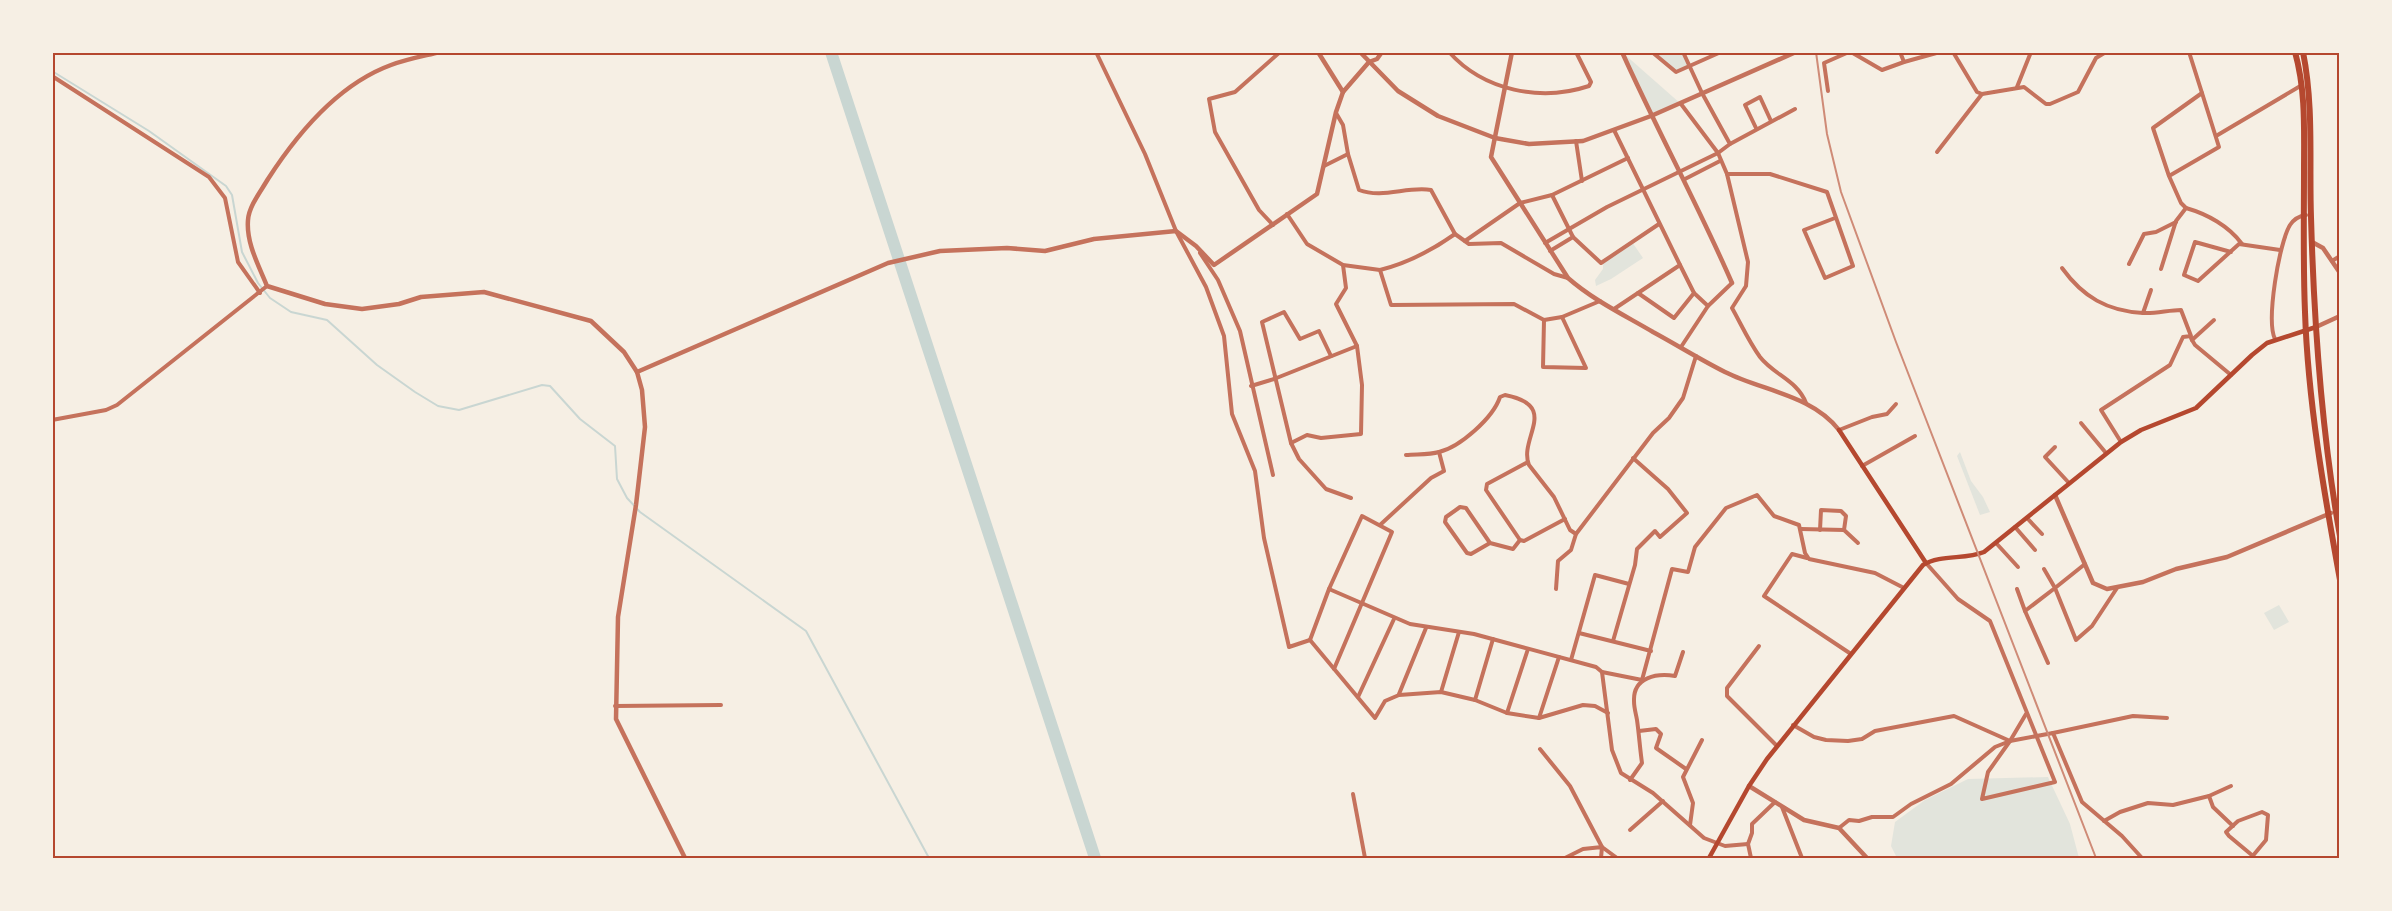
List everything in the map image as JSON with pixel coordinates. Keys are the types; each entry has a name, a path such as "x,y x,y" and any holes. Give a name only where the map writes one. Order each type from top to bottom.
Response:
{"highway":[{"path":"2295,52 2302,85 2308,214 2312,242 2323,426 2340,536"},
{"path":"2302,52 2310,100 2306,329 2328,514 2340,580"}],"main road":[{"path":"1709,858 1749,786 1776,746 1926,563 1974,556 1996,543 2121,442 2141,430 2196,408 2252,355 2275,339 2316,327"},
{"path":"1839,430 1926,563"}],"street":[{"path":"267,286 251,247 248,220 254,201 291,146 331,103 360,80 390,65 440,52"},
{"path":"1096,52 1145,154 1176,231 1206,287 1224,336 1232,414 1255,471 1264,538 1289,647 1310,640"},
{"path":"1273,225 1259,210 1215,132 1209,99 1235,92 1280,52"},
{"path":"1318,52 1343,92"},
{"path":"1360,52 1398,92 1438,116 1495,138 1529,144 1576,141 1614,130 1682,104 1796,52"},
{"path":"637,372 888,263 940,251 1007,248 1045,251 1094,239 1176,231 1196,246 1214,265 1317,194 1336,112 1343,92 1369,62 1377,59 1382,52"},
{"path":"1449,52 1475,74 1505,87 1550,94 1571,92 1589,86 1591,82 1576,52"},
{"path":"1512,52 1491,157 1568,278 1581,289 1696,356 1741,379 1806,404 1822,414 1839,430 1872,417 1887,414 1896,404"},
{"path":"1622,52 1651,116 1685,179 1732,283 1708,306 1681,347"},
{"path":"1652,52 1676,72 1722,52"},
{"path":"1683,52 1730,144"},
{"path":"1828,91 1824,63 1850,52 1882,70 1940,52"},
{"path":"1900,52 1904,62"},
{"path":"1953,52 1974,88 1982,94"},
{"path":"2017,87 2031,52"},
{"path":"1937,152 1982,94 2024,87 2046,104 2050,104 2078,92 2095,55 2106,52"},
{"path":"2169,176 2219,147 2188,52"},
{"path":"52,76 209,177 225,198 238,262 261,292"},
{"path":"2216,136 2302,85"},
{"path":"2202,93 2153,128 2169,176 2181,202 2186,208 2205,213 2236,236 2242,245"},
{"path":"1756,128 1745,105 1760,97 1771,121"},
{"path":"1682,104 1718,153 1727,174 1748,262 1746,286 1732,308 1761,358 1802,393 1806,404"},
{"path":"1545,243 1607,207 1718,153 1756,128 1795,110"},
{"path":"1336,112 1344,125 1348,154 1359,190 1371,195 1422,188 1431,190 1455,234 1469,244 1501,243 1554,274 1568,278"},
{"path":"1614,130 1694,293 1708,306"},
{"path":"1576,141 1582,181"},
{"path":"1324,166 1348,154"},
{"path":"1465,241 1520,203 1552,195 1628,159"},
{"path":"1685,179 1720,161"},
{"path":"1727,174 1770,174 1827,192 1853,266 1825,278 1804,230 1835,218"},
{"path":"1552,195 1573,237 1601,263 1659,224"},
{"path":"2162,269 2176,221 2186,208"},
{"path":"1287,214 1307,244 1343,265 1380,270 1399,265 1430,251 1455,234"},
{"path":"2275,339 2271,327 2280,250 2292,223 2308,214"},
{"path":"2129,264 2144,234 2156,232 2176,221"},
{"path":"1550,251 1573,237"},
{"path":"2231,252 2195,242 2184,275 2198,281 2231,252 2239,244 2280,250"},
{"path":"2312,242 2323,248 2340,273"},
{"path":"1196,246 1218,280 1240,331 1273,476"},
{"path":"2332,261 2340,256"},
{"path":"1291,443 1307,435 1321,438 1361,434 1362,386 1357,346 1336,304 1346,288 1343,265"},
{"path":"1614,309 1680,265"},
{"path":"2062,268 2072,281 2095,302 2143,313 2181,310 2195,345 2231,375"},
{"path":"1380,270 1391,304 1490,302 1514,304 1544,320 1562,317 1601,301"},
{"path":"52,420 106,410 117,405 267,286"},
{"path":"267,286 325,304 362,309 399,304 421,297 484,292 591,321 624,352 637,372 642,390 645,427 636,505 618,617 616,719 685,858"},
{"path":"2143,313 2151,290"},
{"path":"1638,292 1674,318 1694,293"},
{"path":"1331,356 1318,331 1300,339 1284,312 1262,322 1291,443 1299,459 1326,489 1351,498"},
{"path":"2316,327 2340,316"},
{"path":"1544,320 1543,367 1586,368 1562,317"},
{"path":"2121,442 2101,410 2170,365 2183,337 2191,338 2214,320"},
{"path":"1251,386 1357,346"},
{"path":"1556,589 1558,561 1570,550 1576,534 1633,458 1653,433 1669,418 1683,398 1696,356"},
{"path":"1406,455 1439,452 1457,444 1483,423 1497,406 1500,397 1505,395 1517,397 1533,410 1536,419 1531,434 1528,462 1554,497 1570,530 1576,534"},
{"path":"2081,423 2106,453"},
{"path":"1862,466 1915,436"},
{"path":"2055,447 2045,457 2069,483"},
{"path":"1380,525 1431,478 1443,474 1439,452"},
{"path":"1613,641 1637,549 1655,531 1660,537 1687,513 1668,489 1633,458"},
{"path":"1528,462 1487,484 1486,490 1520,540 1524,542 1564,519"},
{"path":"2332,488 2340,485"},
{"path":"1630,780 1642,763 1634,692 1642,680 1651,651 1672,568 1688,572 1695,546 1726,508 1757,495 1774,516 1799,525 1805,553 1809,559"},
{"path":"2055,495 2097,586 2107,589 2143,582 2175,569 2227,556 2335,511"},
{"path":"1490,543 1471,554 1467,553 1445,522 1446,517 1460,507 1466,508 1490,543 1513,549 1520,540"},
{"path":"1820,530 1821,510 1841,511 1846,516 1844,530"},
{"path":"1310,640 1329,589 1362,516 1392,532 1334,670"},
{"path":"2027,518 2042,534"},
{"path":"2015,527 2036,550"},
{"path":"1801,529 1844,530 1858,543"},
{"path":"1996,543 2018,567"},
{"path":"1851,654 1764,596 1792,554 1875,573 1904,588"},
{"path":"1926,563 1958,599 1990,621 2055,782 1982,800 1988,772 2026,713"},
{"path":"2025,611 2085,564"},
{"path":"2044,569 2055,588 2076,640 2092,626 2117,588"},
{"path":"1571,660 1595,575 1629,584"},
{"path":"1329,589 1394,619 1426,628 1493,639 1596,667 1602,672 1642,680 1660,674 1676,676 1683,652"},
{"path":"2017,589 2048,663"},
{"path":"1358,698 1394,619"},
{"path":"1399,695 1426,628"},
{"path":"1441,692 1459,632"},
{"path":"1579,633 1651,651"},
{"path":"1475,700 1493,639"},
{"path":"1310,640 1374,718 1385,701 1399,695 1441,692 1475,700 1507,713 1539,718 1583,705 1595,706 1608,712"},
{"path":"1759,646 1727,688 1727,696 1776,746"},
{"path":"1507,713 1528,649"},
{"path":"1539,718 1559,657"},
{"path":"1602,672 1616,764 1621,773 1653,793 1704,838 1718,845 1748,844"},
{"path":"615,706 721,705"},
{"path":"1793,725 1820,739 1848,741 1862,739 1875,731 1954,716 2010,741"},
{"path":"1839,828 1849,820 1893,817 1911,804 1951,784 1995,747 2010,741 2133,716 2167,718"},
{"path":"1639,731 1656,729 1662,734 1656,748 1686,769"},
{"path":"2053,733 2082,802 2122,836 2142,858"},
{"path":"1690,826 1693,803 1683,777 1702,740"},
{"path":"1540,749 1570,786 1602,847 1617,858"},
{"path":"1749,786 1804,820 1839,828 1867,858"},
{"path":"2104,821 2120,812 2148,803 2174,805 2210,796 2231,786"},
{"path":"1353,794 1365,858"},
{"path":"2210,796 2213,807 2233,826"},
{"path":"1630,830 1663,801"},
{"path":"1751,858 1748,844 1752,824 1775,802"},
{"path":"1781,806 1802,858"},
{"path":"2262,812 2268,815 2266,840 2252,857 2226,832 2238,821 2262,812"},
{"path":"1564,858 1583,849 1602,847"},
{"path":"1601,858 1602,847"}],"shaded area":[{"path":"1623,53 1681,104 1651,116"},
{"path":"1652,53 1683,53 1689,66 1676,72"},
{"path":"1632,242 1643,258 1596,286 1595,280 1603,269 1603,261"},
{"path":"1960,452 1971,481 1983,497 1990,512 1980,515 1957,456"},
{"path":"2279,605 2289,622 2274,630 2264,613"},
{"path":"2048,777 2070,824 2079,858 1897,858 1891,846 1895,822 1925,800 1968,779"}],"waterway":[{"path":"831,52 1095,858"},
{"path":"52,71 149,131 226,186 232,195 242,252 258,283 270,298 291,312 327,320 377,365 415,392 438,406 459,410 542,385 550,386 580,419 615,446 617,479 627,498 640,512 806,631 929,858"}],"railway":[{"path":"1816,52 1827,134 1841,192 1896,342 2096,858"}]}
